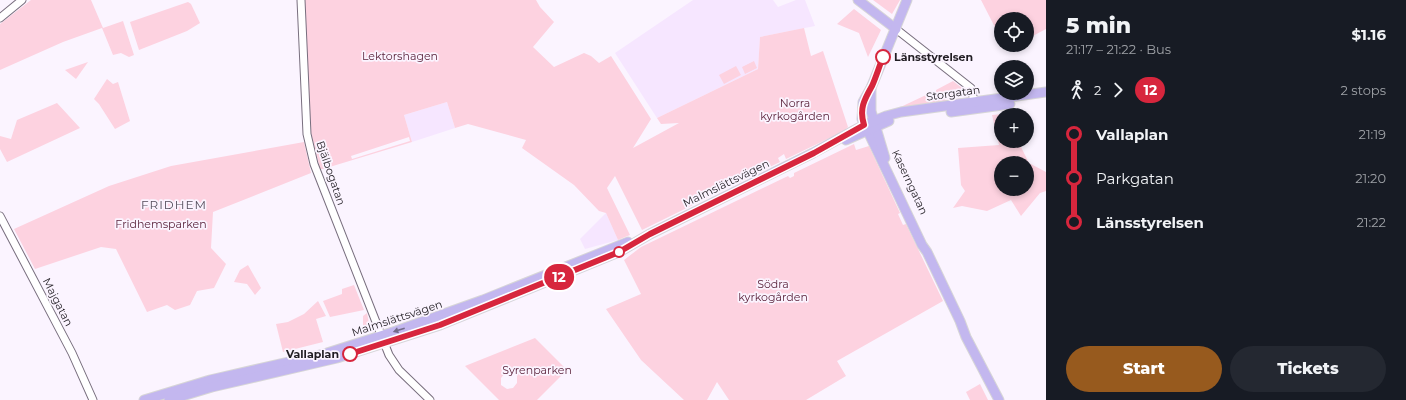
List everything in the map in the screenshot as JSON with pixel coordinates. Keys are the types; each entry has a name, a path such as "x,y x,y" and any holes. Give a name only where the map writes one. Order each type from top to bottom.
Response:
{"main road":[{"path":"858,0 896,29"},
{"path":"870,126 861,112 865,97 871,88 907,0"},
{"path":"870,126 871,88"},
{"name":"Storgatan","path":"870,126 896,119 1046,92"},
{"name":"Storgatan","path":"975,105 1046,98"},
{"name":"Malmslättsvägen","path":"168,400 212,387 324,361 383,340 650,234 870,126"},
{"name":"Kaserngatan","path":"870,126 966,337 999,400"},
{"name":"Kaserngatan","path":"870,126 922,246 927,252"},
{"name":"Kaserngatan","path":"960,321 970,335 1003,400"},
{"name":"Malmslättsvägen","path":"144,400 210,380 383,340"}],"street":[{"path":"0,18 22,0"},
{"name":"Bjälbogatan","path":"301,0 307,124 310,146 318,174 383,340 394,364 430,400"},
{"path":"896,29 971,88 975,105"},
{"name":"Majgatan","path":"0,216 72,353 93,400"}],"shaded area":[{"path":"693,0 773,0 778,7 796,0 805,0 815,26 760,37 758,69 657,118 615,53"},
{"path":"447,102 455,128 412,142 404,115"},
{"path":"606,213 618,240 585,249 580,239"}],"green space":[{"path":"31,0 91,0 103,28 123,21 134,55 129,57 121,53 113,55 102,28 63,42 0,70 0,24"},
{"name":"Lektorshagen","path":"304,0 536,0 540,7 554,22 533,47 554,67 584,53 591,56 599,63 611,56 651,119 633,148 679,123 661,124 657,118 758,69 760,37 804,28 811,56 823,51 848,127 844,131 786,159 784,154 778,158 780,162 642,230 615,176 607,188 630,235 618,240 606,213 599,211 574,185 522,148 526,140 468,124 455,128 447,102 404,115 412,142 323,169 320,169 311,133","holes":["409,137 410,141 352,159 351,156"]},
{"path":"873,0 900,0 892,14"},
{"path":"981,0 1046,0 1046,29 1034,35 1034,12 994,12 994,25"},
{"path":"188,2 191,4 200,23 187,31 139,50 130,22"},
{"path":"854,9 881,30 868,57 859,33 837,24"},
{"path":"754,61 757,68 745,74 742,67"},
{"path":"88,62 76,79 65,70"},
{"path":"736,66 741,75 724,84 719,75"},
{"path":"107,79 113,84 118,82 130,121 115,129 99,104 94,99"},
{"path":"953,81 966,91 966,94 949,97 936,92 936,90"},
{"path":"933,94 948,100 971,98 890,112 926,95"},
{"path":"57,103 80,128 7,162 0,149 0,136 11,139 17,120"},
{"name":"Fridhemsparken","path":"304,142 311,173 213,212 211,248 226,264 214,288 197,291 190,305 175,310 167,305 147,312 116,249 101,247 35,269 14,229 109,186 171,166"},
{"name":"Södra kyrkogården","path":"854,144 856,150 869,146 900,213 898,214 903,225 906,224 943,301 837,361 846,376 806,400 729,400 717,382 707,400 684,400 641,360 606,309 641,294 624,260 641,247 788,176 790,178 794,176 794,173"},
{"path":"994,145 994,148 1022,148 1026,156 994,156 994,196 1034,196 1034,166 1046,172 1046,191 1040,193 1021,216 1011,200 987,211 962,206 953,208 965,191 961,185 958,148"},
{"path":"248,265 261,288 255,295 247,284 234,282 240,270"},
{"path":"354,285 364,310 330,317 323,301 342,294 342,289"},
{"path":"318,301 326,316 316,319 323,342 283,352 276,324 288,322 304,314"},
{"path":"367,313 370,329 355,336 354,333 363,326 363,316"},
{"name":"Syrenparken","path":"535,338 567,370 537,400 499,400 465,366","holes":["511,372 517,376 517,383 513,388 507,389 501,385 501,378 505,373"]},
{"path":"980,384 988,400 970,400 966,392"}],"bus line":[{"name":"12","path":"350,354 440,325 573,272 619,252 650,234 814,153 864,125 861,112 863,102 867,92 871,88 883,57"}],"place":[{"name":"Länsstyrelsen","path":"883,57"},
{"name":"Vallaplan","path":"350,354"}],"district":[{"name":"FRIDHEM","path":"174,204"}],"park label":[{"name":"Norra kyrkogården","path":"795,109"}]}
